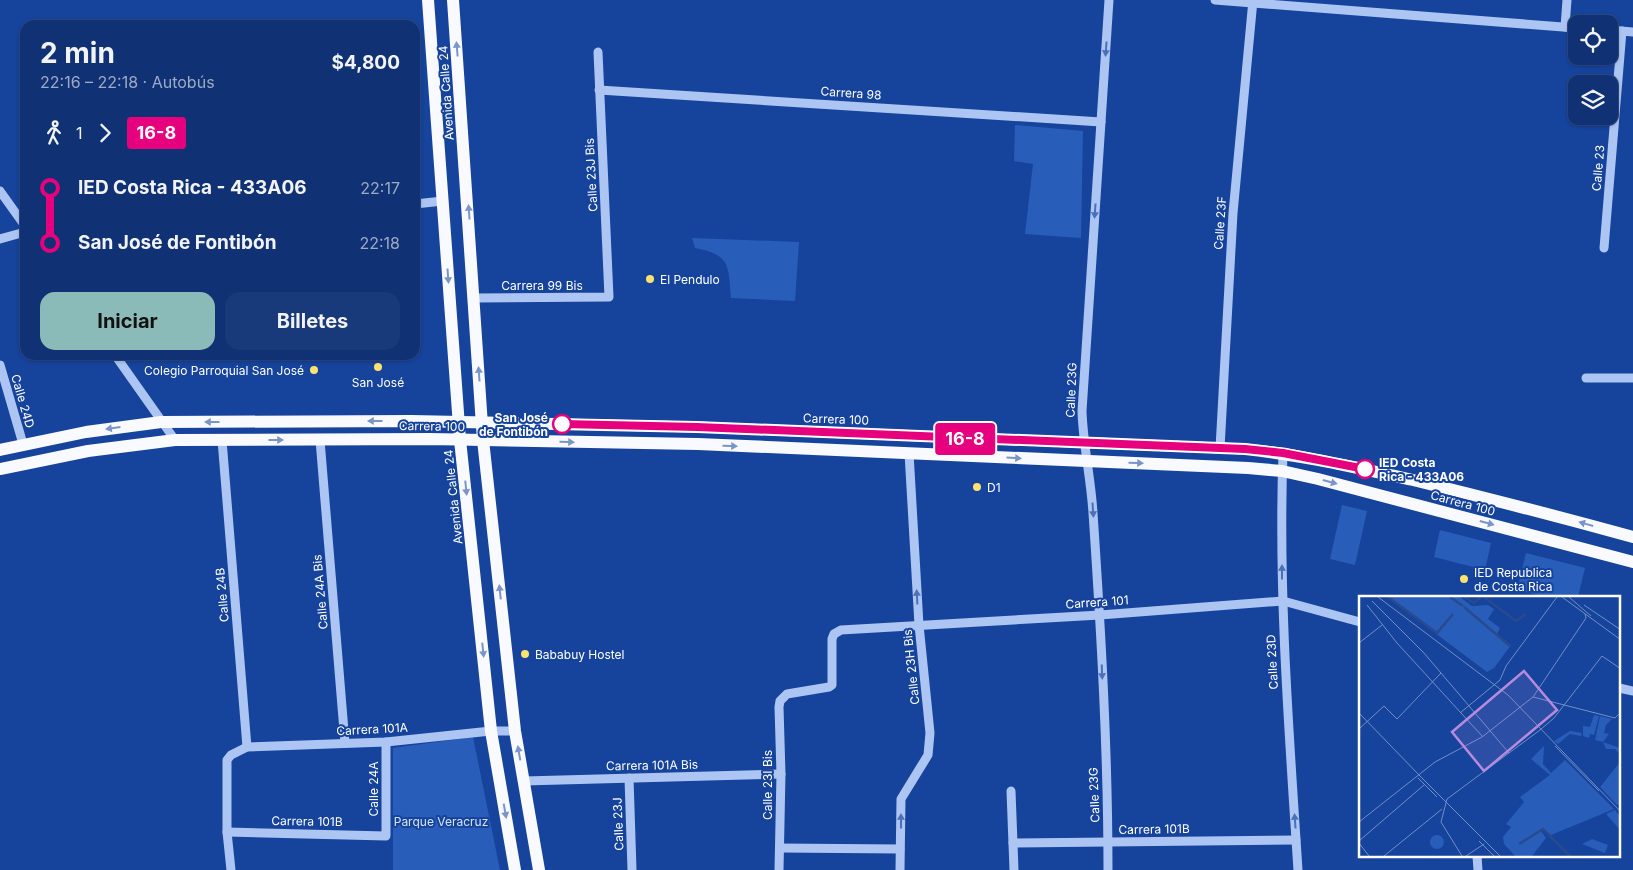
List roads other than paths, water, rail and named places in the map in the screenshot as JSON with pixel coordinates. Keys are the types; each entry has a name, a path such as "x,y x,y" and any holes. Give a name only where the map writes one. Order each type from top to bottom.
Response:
{"main road":[{"name":"Avenida Calle 24","path":"428,0 460,440 491,731 515,870"},
{"name":"Avenida Calle 24","path":"453,0 475,298 483,440 515,731 539,870"},
{"name":"Carrera 100","path":"0,450 86,432 161,422 483,422 697,427 1220,448 1283,453 1365,469 1517,505 1633,538"},
{"name":"Carrera 100","path":"0,469 88,451 175,440 483,440 707,444 1248,468 1282,471 1633,562"}],"street":[{"name":"Calle 23G","path":"1108,870 1100,615 1092,503 1082,428 1082,392 1109,0"},
{"path":"1215,0 1568,27"},
{"path":"1565,27 1567,0"},
{"name":"Calle 23F","path":"1220,448 1233,212 1252,2"},
{"path":"1618,31 1633,32"},
{"name":"Calle 23","path":"1604,248 1622,31"},
{"name":"Calle 23J Bis","path":"598,52 609,297"},
{"name":"Carrera 98","path":"599,90 1101,122"},
{"path":"0,191 20,219"},
{"path":"420,203 443,201"},
{"path":"0,239 20,233"},
{"name":"Carrera 99 Bis","path":"475,298 609,297"},
{"path":"118,360 175,440"},
{"name":"Calle 24D","path":"0,365 22,444"},
{"path":"1586,378 1633,378"},
{"name":"Calle 24B","path":"222,440 247,747"},
{"name":"Calle 24A Bis","path":"320,440 345,743"},
{"name":"Calle 23D","path":"1283,453 1284,662 1298,870"},
{"name":"Calle 23H Bis","path":"900,870 901,799 928,755 930,733 919,625 909,454"},
{"name":"Carrera 101","path":"780,701 787,694 832,685 832,638 834,634 841,630 1100,615 1283,601 1359,622"},
{"path":"1620,688 1633,691"},
{"name":"Calle 23I Bis","path":"779,870 780,701"},
{"name":"Carrera 101A","path":"227,832 227,760 247,747 386,742 491,731 515,731"},
{"name":"Calle 24A","path":"386,742 386,836"},
{"name":"Carrera 101A Bis","path":"524,781 781,774"},
{"name":"Calle 23J","path":"629,778 632,870"},
{"path":"1010,791 1014,870"},
{"path":"227,832 231,870"},
{"name":"Carrera 101B","path":"227,832 386,836"},
{"name":"Carrera 101B","path":"1012,843 1296,840"},
{"path":"780,848 900,849"}],"place":[{"name":"El Pendulo","path":"650,279"},
{"name":"San José","path":"378,367"},
{"name":"Colegio Parroquial San José","path":"314,370"},
{"name":"San José de Fontibón","path":"562,424"},
{"name":"IED Costa Rica - 433A06","path":"1365,469"},
{"name":"D1","path":"977,487"},
{"name":"IED Republica de Costa Rica","path":"1464,579"},
{"name":"Bababuy Hostel","path":"525,654"}],"park label":[{"name":"Parque Veracruz","path":"441,821"}]}
